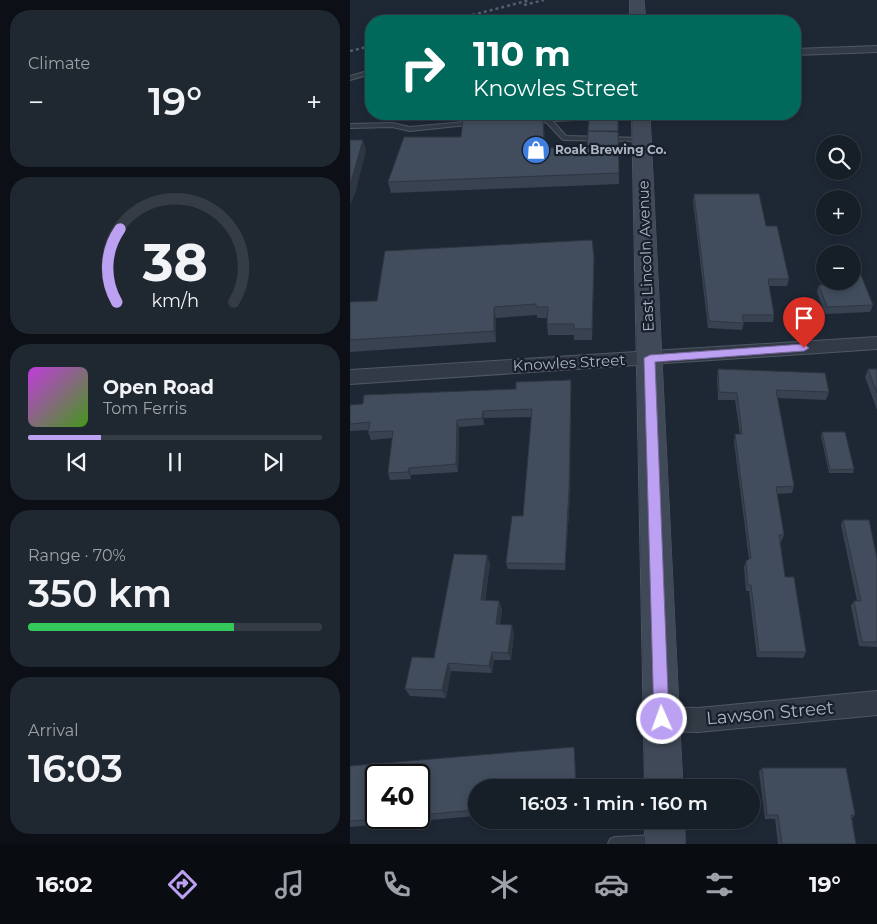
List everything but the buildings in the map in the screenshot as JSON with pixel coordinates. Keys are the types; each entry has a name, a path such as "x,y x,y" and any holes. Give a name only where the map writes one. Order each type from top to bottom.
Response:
{"street":[{"path":"637,0 638,15"},
{"path":"801,52 877,49"},
{"name":"East Lincoln Avenue","path":"641,120 664,779"},
{"name":"Knowles Street","path":"350,377 877,343"},
{"name":"Lawson Street","path":"662,719 698,720 877,703"}],"lane":[{"path":"350,78 365,74"},
{"path":"520,122 558,120"},
{"path":"549,121 564,138 641,139"},
{"path":"350,126 392,125 410,129 480,123"},
{"path":"615,844 665,835"}],"railway":[{"path":"472,15 530,0"},
{"path":"524,5 544,0"},
{"path":"350,51 365,47"}],"place":[{"name":"Roak Brewing Co.","path":"536,150"}],"route":[{"path":"662,719 650,358 804,348"}]}
